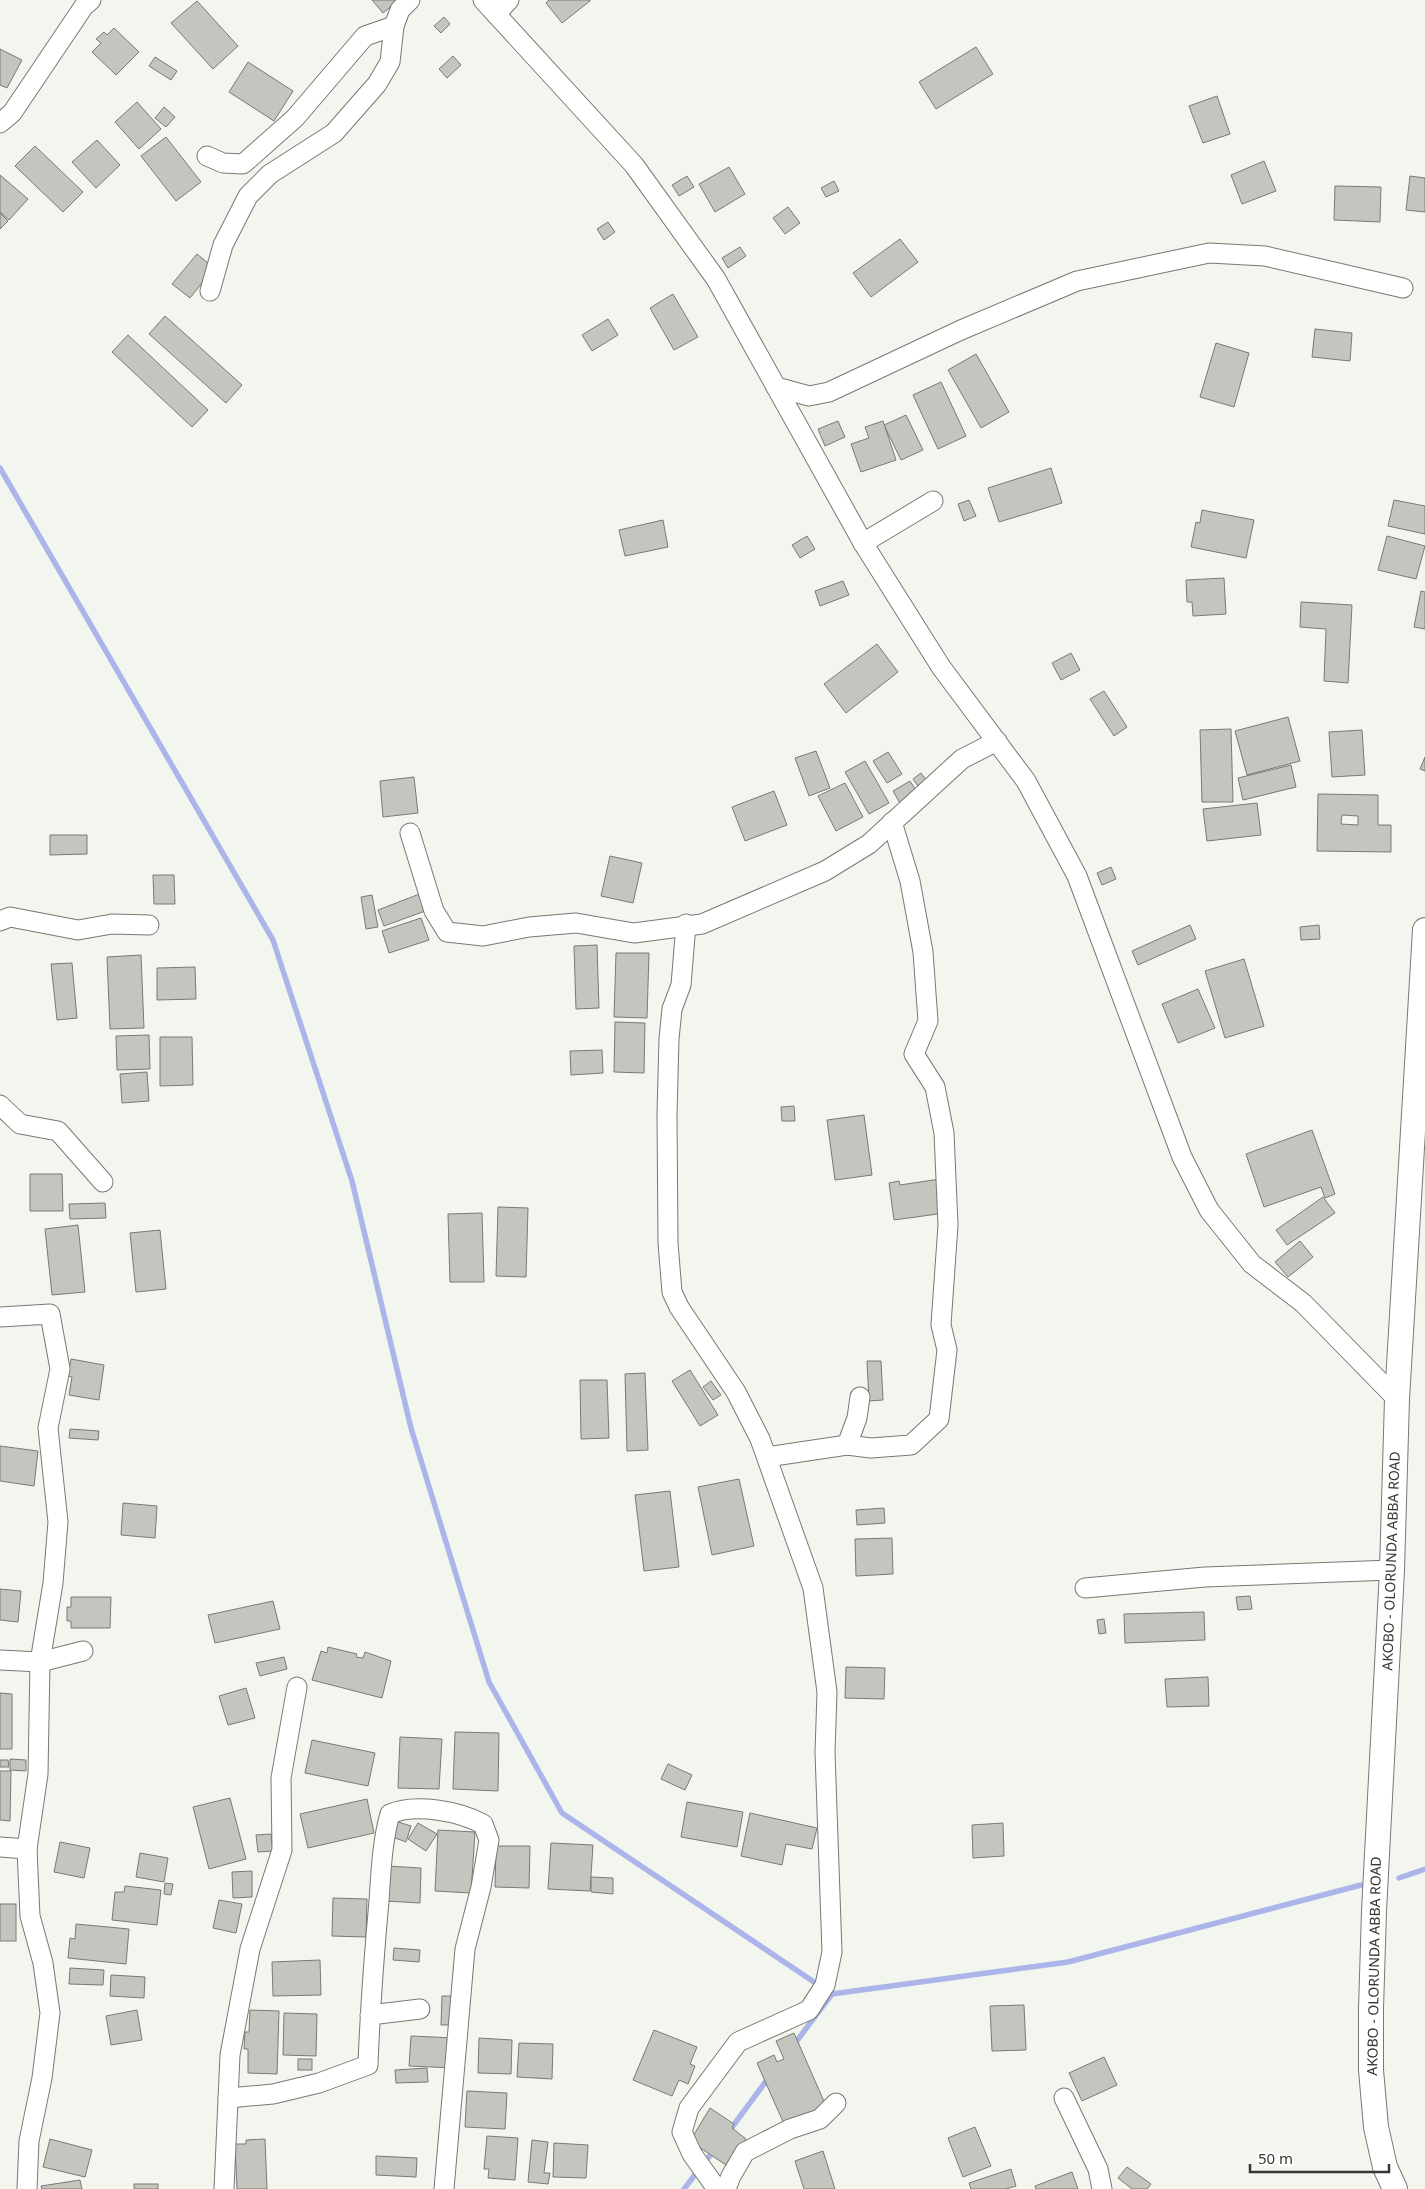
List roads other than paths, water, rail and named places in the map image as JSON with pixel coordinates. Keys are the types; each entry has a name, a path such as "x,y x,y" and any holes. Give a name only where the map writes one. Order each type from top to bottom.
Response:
{"main road":[{"name":"AKOBO - OLORUNDA ABBA ROAD","path":"1394,2189 1385,2167 1376,2127 1371,2070 1374,1910 1392,1570 1397,1399 1424,943"}],"street":[{"path":"0,123 12,113 84,6 91,0"},
{"path":"210,291 223,245 248,196 270,174 334,133 377,84 390,62 394,26 400,10 410,0"},
{"path":"482,0 634,165 716,280 863,543 941,667 1026,781 1077,876 1182,1157 1208,1210 1252,1264 1303,1303 1397,1399"},
{"path":"496,14 509,0"},
{"path":"207,156 223,164 243,164 295,118 365,36 394,26"},
{"path":"776,387 809,396 829,392 960,330 1077,281 1209,252 1265,256 1402,288"},
{"path":"863,543 933,501"},
{"path":"410,833 434,911 447,932 483,936 529,927 576,923 634,933 686,924 702,924 825,871 869,844 962,759 996,741"},
{"path":"766,1457 847,1445 871,1448 911,1445 939,1419 947,1350 941,1325 948,1225 944,1133 935,1087 914,1054 928,1021 923,952 910,881 892,822"},
{"path":"0,921 10,917 78,930 112,924 150,925"},
{"path":"686,924 681,985 672,1009 669,1039 667,1114 668,1243 672,1292 679,1307 736,1392 760,1439 813,1588 827,1692 825,1752 832,1952 826,1985 809,2010 738,2042 689,2108 682,2132 692,2154 717,2189"},
{"path":"0,1106 20,1124 58,1131 103,1182"},
{"path":"0,1317 50,1314 60,1369 48,1428 58,1522 53,1583 40,1662 38,1774 27,1849 30,1916 43,1963 50,2013 42,2078 29,2141 27,2189"},
{"path":"847,1445 857,1418 860,1397"},
{"path":"1084,1588 1205,1577 1392,1570"},
{"path":"0,1660 40,1662 83,1651"},
{"path":"224,2189 230,2055 250,1949 282,1850 282,1778 297,1687"},
{"path":"228,2098 273,2094 319,2084 368,2065 370,2015 384,1844 390,1814 399,1810 436,1810 467,1816 483,1824 489,1840 481,1887 465,1949 444,2189"},
{"path":"0,1847 27,1849"},
{"path":"370,2015 420,2009"},
{"path":"1064,2098 1098,2169 1102,2189"},
{"path":"726,2189 731,2176 746,2152 790,2129 820,2119 836,2103"}],"waterway":[{"path":"0,468 273,940 352,1181 411,1428 489,1682 562,1813 832,1994"},
{"path":"1399,1878 1425,1869"},
{"path":"793,2046 832,1994 1068,1962 1361,1885"},
{"path":"730,2130 769,2077"},
{"path":"684,2189 715,2149"}]}
